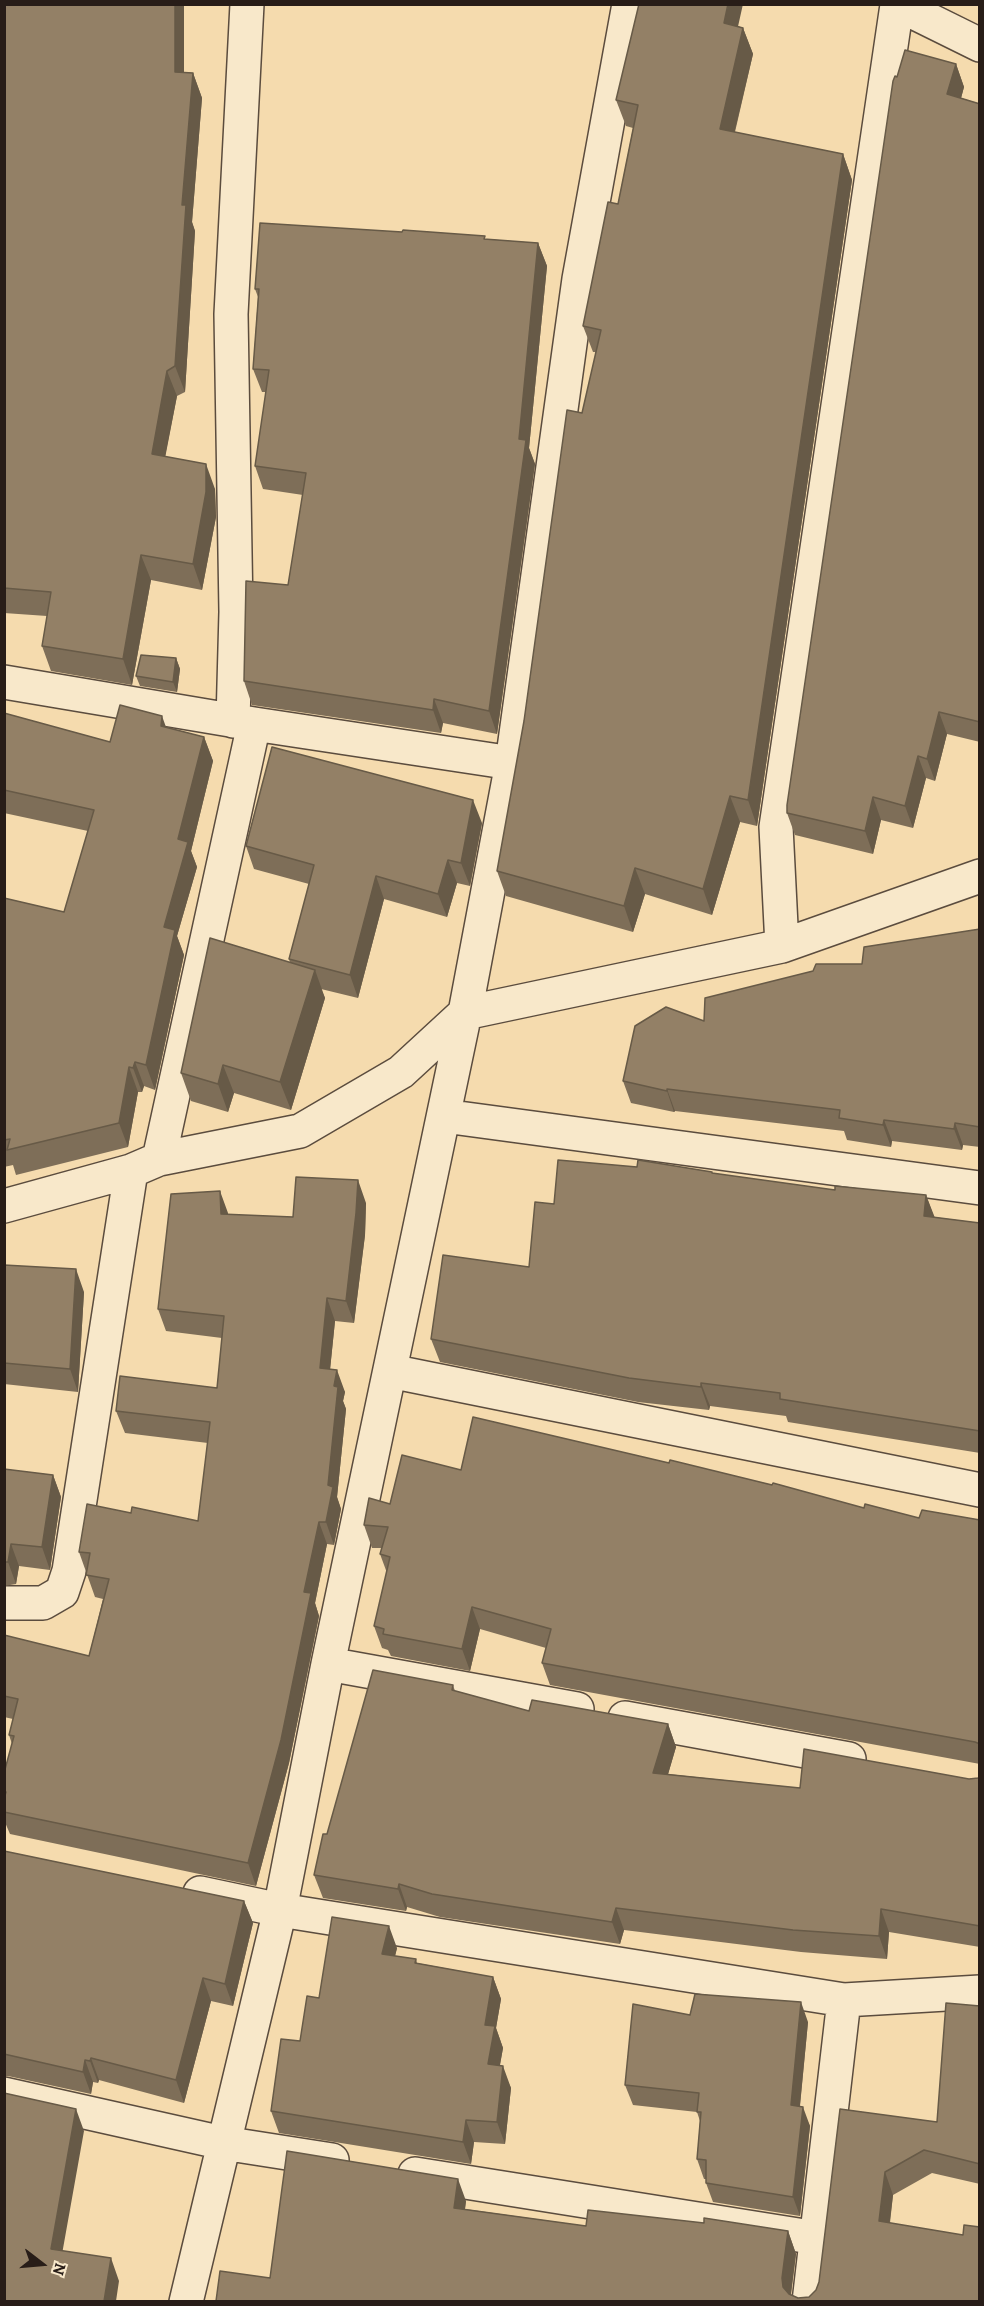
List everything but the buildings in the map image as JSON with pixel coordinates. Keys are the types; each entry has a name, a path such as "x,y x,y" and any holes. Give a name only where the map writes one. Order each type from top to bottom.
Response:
{"street":[{"path":"4,1603 43,1603 62,1592 69,1571 145,1165 244,722 236,612 231,314 247,4"},
{"path":"186,2301 280,1910 328,1664 465,1013 512,763 579,279 629,4"},
{"path":"782,946 776,827 897,5 980,45"},
{"path":"4,682 512,763"},
{"path":"4,1206 145,1165 300,1131 402,1072 465,1013 782,946 980,876"},
{"path":"444,1116 980,1188"},
{"path":"390,1371 980,1490"},
{"path":"328,1664 875,1764"},
{"path":"177,1888 280,1910 844,2000 980,1992"},
{"path":"809,2301 844,2000"},
{"path":"4,2094 223,2143 817,2238"}]}
